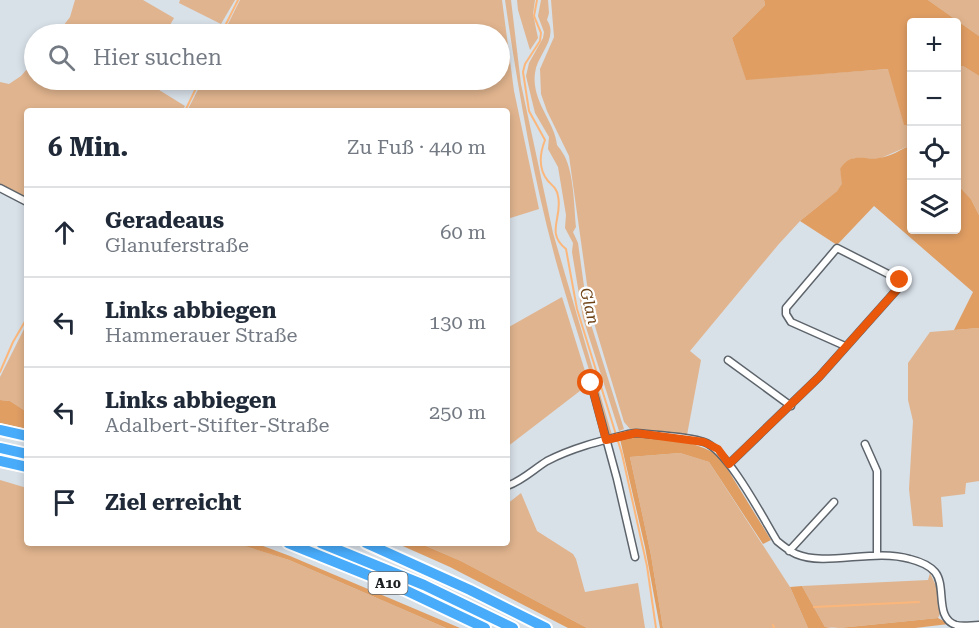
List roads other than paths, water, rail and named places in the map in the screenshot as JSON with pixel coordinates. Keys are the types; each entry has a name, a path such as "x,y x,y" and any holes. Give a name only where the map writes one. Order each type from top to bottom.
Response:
{"highway":[{"path":"0,430 24,435"},
{"path":"0,448 24,453"},
{"path":"0,461 24,466"},
{"name":"A10","path":"295,546 405,590 485,628"},
{"name":"A10","path":"328,546 424,585 513,628"},
{"path":"373,546 471,590 546,628"}],"street":[{"path":"0,188 24,200"},
{"path":"729,464 791,405 901,285 900,280 837,248 786,308 786,314 791,322 845,346"},
{"path":"728,360 791,405"},
{"path":"591,383 635,557"},
{"path":"510,485 548,461 581,447 628,434 636,433 704,442 718,449 777,541 789,551 805,557 877,554 910,559 931,569 938,577 942,606 947,619 956,625 979,625"},
{"path":"866,444 877,471 877,554"},
{"path":"789,551 834,502"}],"waterway":[{"path":"226,24 238,0"},
{"name":"Glan","path":"537,0 534,16 541,33 540,41 525,64 523,72 529,111 545,140 541,166 557,194 559,204 557,237 566,249 577,309 622,454 647,566 656,628"},
{"path":"186,108 195,90"},
{"path":"0,372 24,323"},
{"path":"814,607 919,602"}]}
